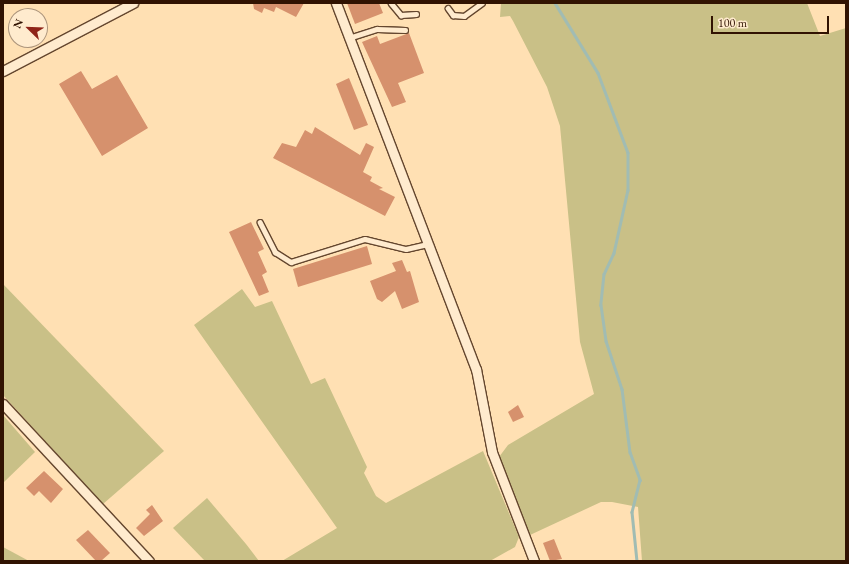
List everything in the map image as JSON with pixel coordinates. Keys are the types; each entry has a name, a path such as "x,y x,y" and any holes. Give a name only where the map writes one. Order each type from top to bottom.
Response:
{"street":[{"path":"3,71 133,3"},
{"path":"336,3 476,369 492,452 534,561"},
{"path":"3,404 149,561"}],"lane":[{"path":"391,3 401,14 416,14"},
{"path":"448,8 453,15 464,16 482,3"},
{"path":"349,38 377,29 405,30"},
{"path":"260,222 275,252 291,262 366,239 406,249 428,244"}],"shaded area":[{"path":"501,3 807,3 820,36 846,28 846,561 642,561 638,507 612,502 601,502 530,535 499,457 508,445 594,394 580,342 560,126 547,87 513,21 510,16 500,17"},
{"path":"3,284 164,451 103,504 3,395"},
{"path":"242,289 255,307 272,301 311,384 325,378 367,467 364,473 376,496 386,503 483,451 519,537 515,547 490,561 282,561 337,528 194,325"},
{"path":"3,415 35,452 3,483"},
{"path":"207,498 259,561 205,561 173,528"},
{"path":"3,547 29,561 3,561"}],"building":[{"path":"253,3 304,3 296,17 276,7 274,12 264,8 262,13 254,9"},
{"path":"347,3 379,3 383,13 355,24"},
{"path":"409,33 424,73 398,83 406,102 392,107 362,42 377,36 380,44"},
{"path":"81,71 92,89 117,75 148,128 102,156 59,84"},
{"path":"349,78 368,125 354,130 336,84"},
{"path":"315,127 360,155 366,143 374,147 363,172 372,177 370,181 383,188 379,189 395,197 385,216 273,158 282,143 296,147 305,130 312,134"},
{"path":"251,222 264,249 258,252 267,272 262,275 269,292 259,296 229,232"},
{"path":"367,246 372,264 298,287 293,269"},
{"path":"402,260 407,272 410,271 419,302 402,309 395,291 382,302 377,299 370,281 396,271 392,263"},
{"path":"518,405 524,417 513,422 508,412"},
{"path":"44,471 63,489 51,503 39,491 34,496 26,488"},
{"path":"152,505 163,521 144,536 136,528 150,514 146,510"},
{"path":"88,530 110,553 101,561 96,561 76,540"},
{"path":"554,539 562,559 550,561 543,543"}],"waterway":[{"path":"555,3 598,73 628,153 628,190 614,253 604,274 601,305 606,341 622,389 630,452 640,480 632,512 637,561"}]}
